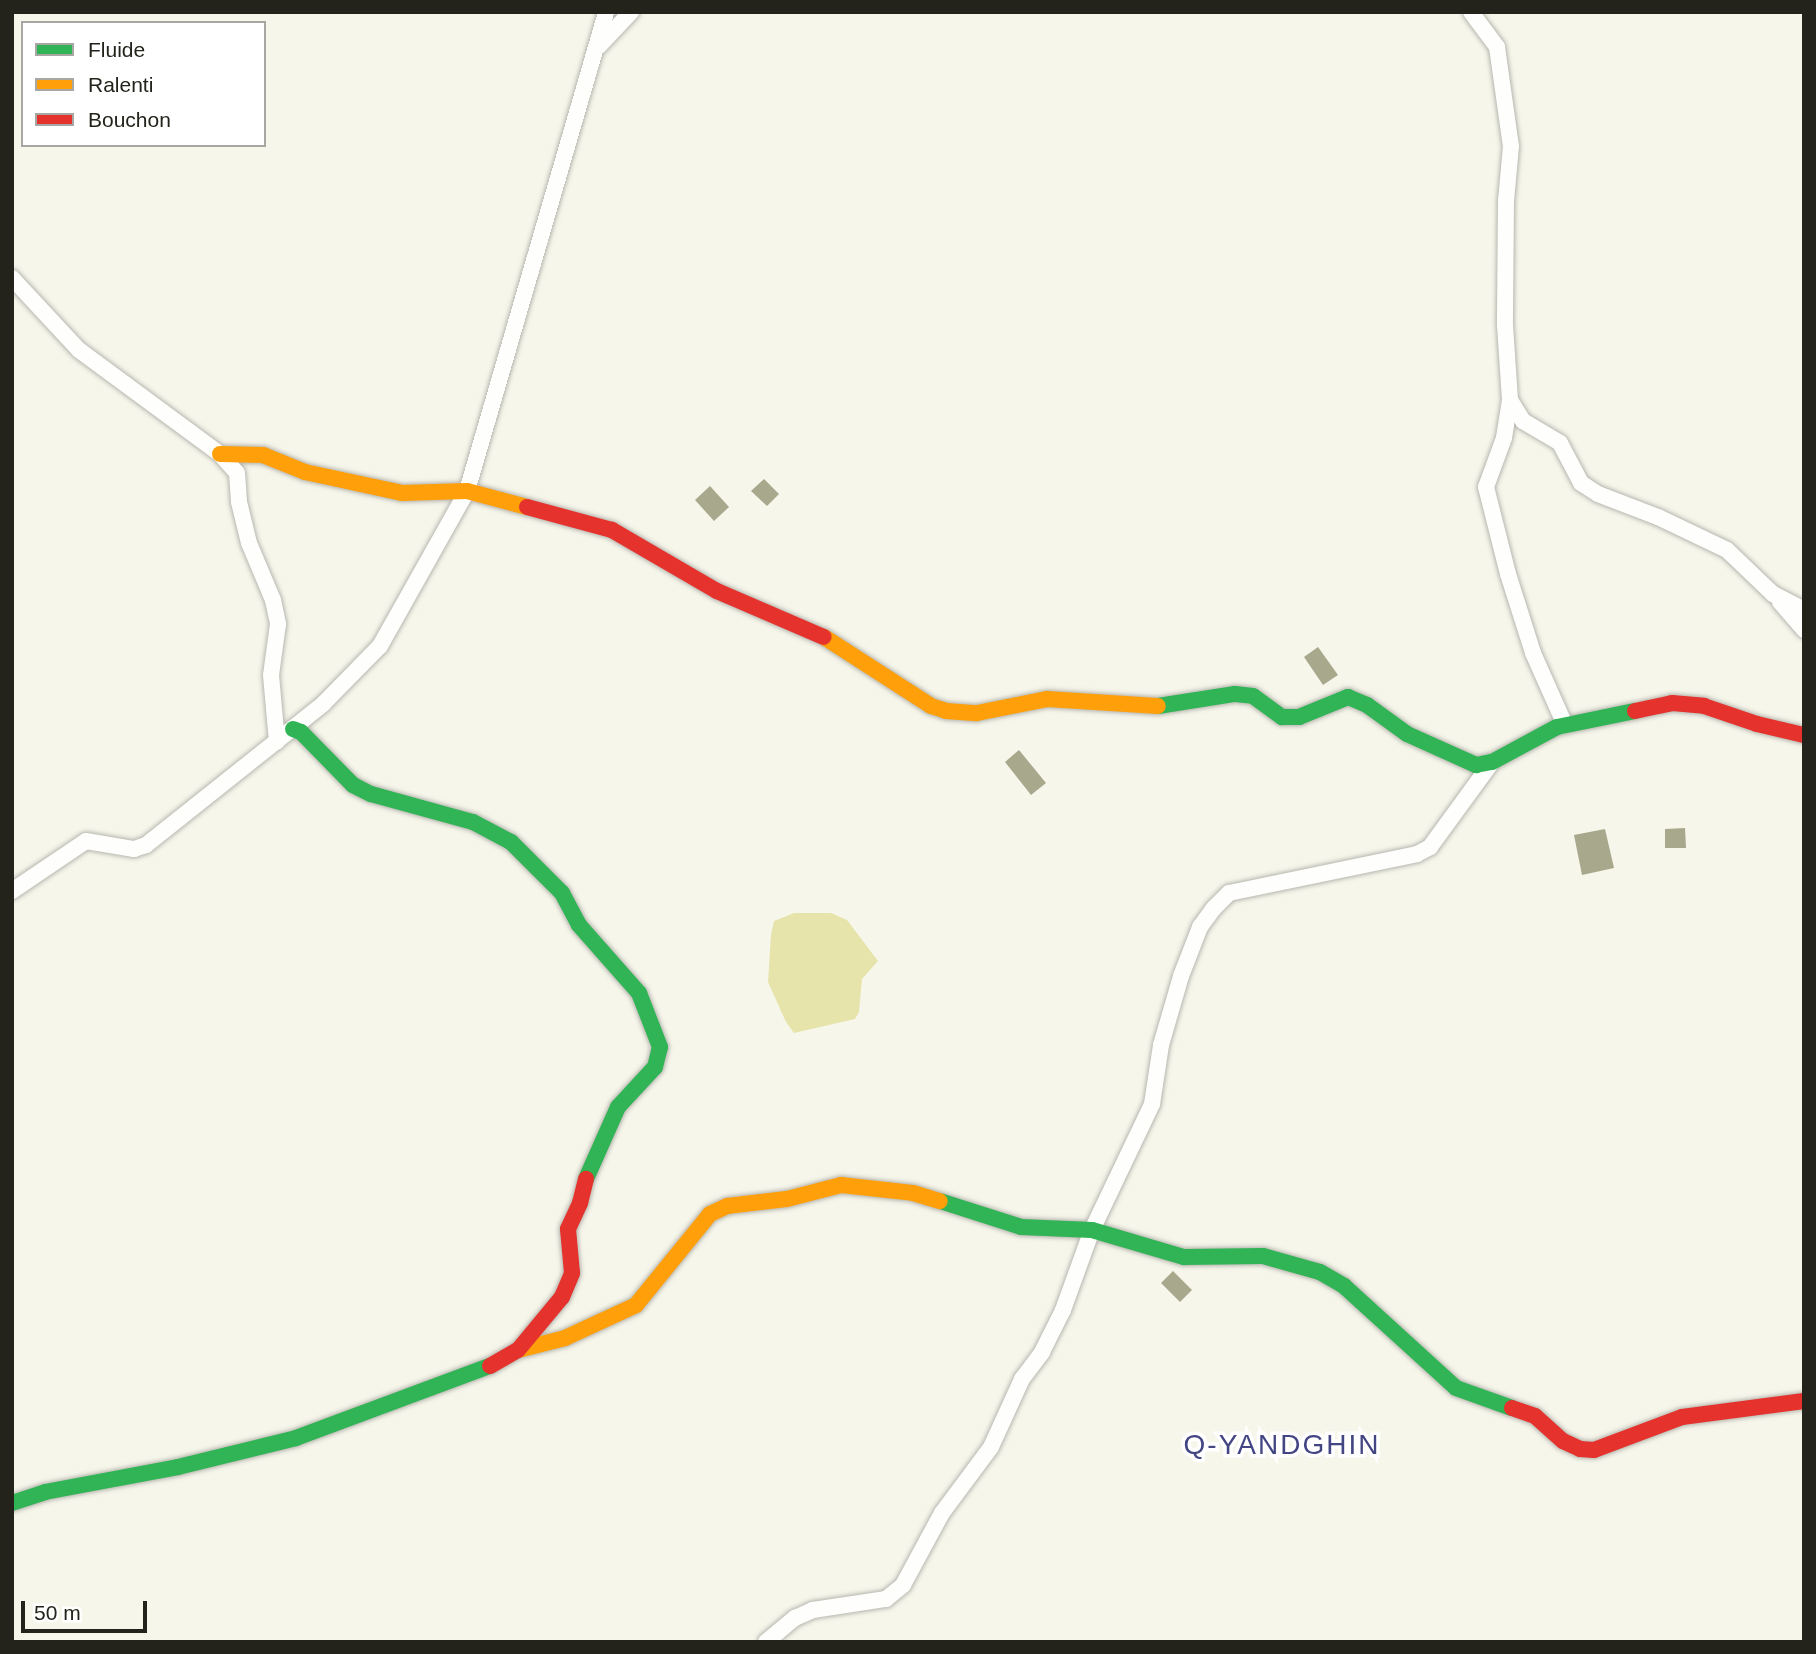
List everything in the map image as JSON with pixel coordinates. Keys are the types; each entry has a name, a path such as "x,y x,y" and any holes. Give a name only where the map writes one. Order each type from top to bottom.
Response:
{"street":[{"path":"12,891 86,841 134,849 146,845 323,704 380,646 467,491 528,271 606,12"},
{"path":"597,48 631,12"},
{"path":"1471,12 1497,47 1511,146 1506,201 1505,311 1510,400 1504,438 1486,486 1489,506 1533,653 1565,725"},
{"path":"12,278 79,350 220,454 237,473 239,502 249,543 273,600 278,624 271,676 277,741"},
{"path":"1510,400 1524,421 1560,443 1573,473 1581,483 1598,494 1658,517 1727,550 1773,594 1804,630"},
{"path":"220,454 262,455 304,472 402,493 467,491 612,530 717,591 831,640 931,706 946,711 977,713 1047,699 1159,706 1235,694 1253,696 1282,717 1299,718 1331,702 1348,697 1367,705 1407,734 1476,765 1492,762 1565,725 1671,703 1704,706 1757,724 1804,735"},
{"path":"1773,594 1804,610"},
{"path":"293,729 301,732 353,785 371,794 473,822 511,842 562,893 579,925 639,993 651,1018 660,1047 655,1067 618,1107 589,1170 580,1203 568,1229 572,1273 569,1283 562,1297 518,1350"},
{"path":"766,1642 795,1618 813,1610 886,1599 903,1585 942,1513 991,1447 1022,1379 1042,1352 1062,1310 1092,1230 1152,1104 1161,1045 1181,976 1200,927 1213,909 1228,893 1417,854 1430,847 1492,762"},
{"path":"12,1503 45,1492 178,1467 296,1438 484,1369 518,1350 565,1338 636,1305 710,1214 727,1206 788,1199 841,1185 913,1193 1021,1227 1092,1230 1184,1257 1264,1256 1320,1272 1344,1286 1456,1388 1535,1416 1563,1441 1580,1449 1594,1450 1682,1417 1804,1401"}],"shaded area":[{"path":"794,913 831,913 847,920 878,961 862,979 859,1012 855,1019 794,1033 786,1022 768,982 771,935 774,921"}],"building":[{"path":"764,479 779,494 767,506 751,491"},
{"path":"710,486 729,507 714,521 695,500"},
{"path":"1318,647 1338,675 1323,685 1304,657"},
{"path":"1019,750 1046,783 1031,795 1005,762"},
{"path":"1685,828 1686,848 1665,848 1665,829"},
{"path":"1605,829 1614,868 1582,875 1574,835"},
{"path":"1173,1271 1192,1290 1180,1302 1161,1283"}],"traffic: fast":[{"path":"1158,706 1235,694 1253,696 1282,717 1299,717 1348,697 1367,705 1407,734 1476,765 1492,762 1557,727 1635,711"},
{"path":"293,729 301,732 353,785 371,794 473,822 511,842 562,893 579,925 639,993 660,1047 655,1067 618,1107 586,1179"},
{"path":"940,1201 1021,1227 1092,1230 1184,1257 1263,1256 1320,1272 1344,1286 1456,1388 1512,1408"},
{"path":"12,1503 45,1492 178,1467 296,1438 490,1366"}],"traffic: slow":[{"path":"220,454 263,455 305,472 402,493 467,491 527,507"},
{"path":"824,637 931,706 946,711 977,713 1047,699 1158,706"},
{"path":"518,1350 565,1338 636,1305 710,1214 727,1206 787,1199 841,1185 913,1193 940,1201"}],"traffic: jam":[{"path":"527,507 612,530 717,591 824,637"},
{"path":"1635,711 1672,703 1704,706 1757,724 1804,735"},
{"path":"490,1366 518,1350 562,1297 572,1273 568,1229 580,1203 586,1179"},
{"path":"1512,1408 1535,1416 1563,1441 1580,1449 1594,1450 1682,1417 1804,1401"}],"district":[{"name":"Q-YANDGHIN","path":"1282,1445"}]}
